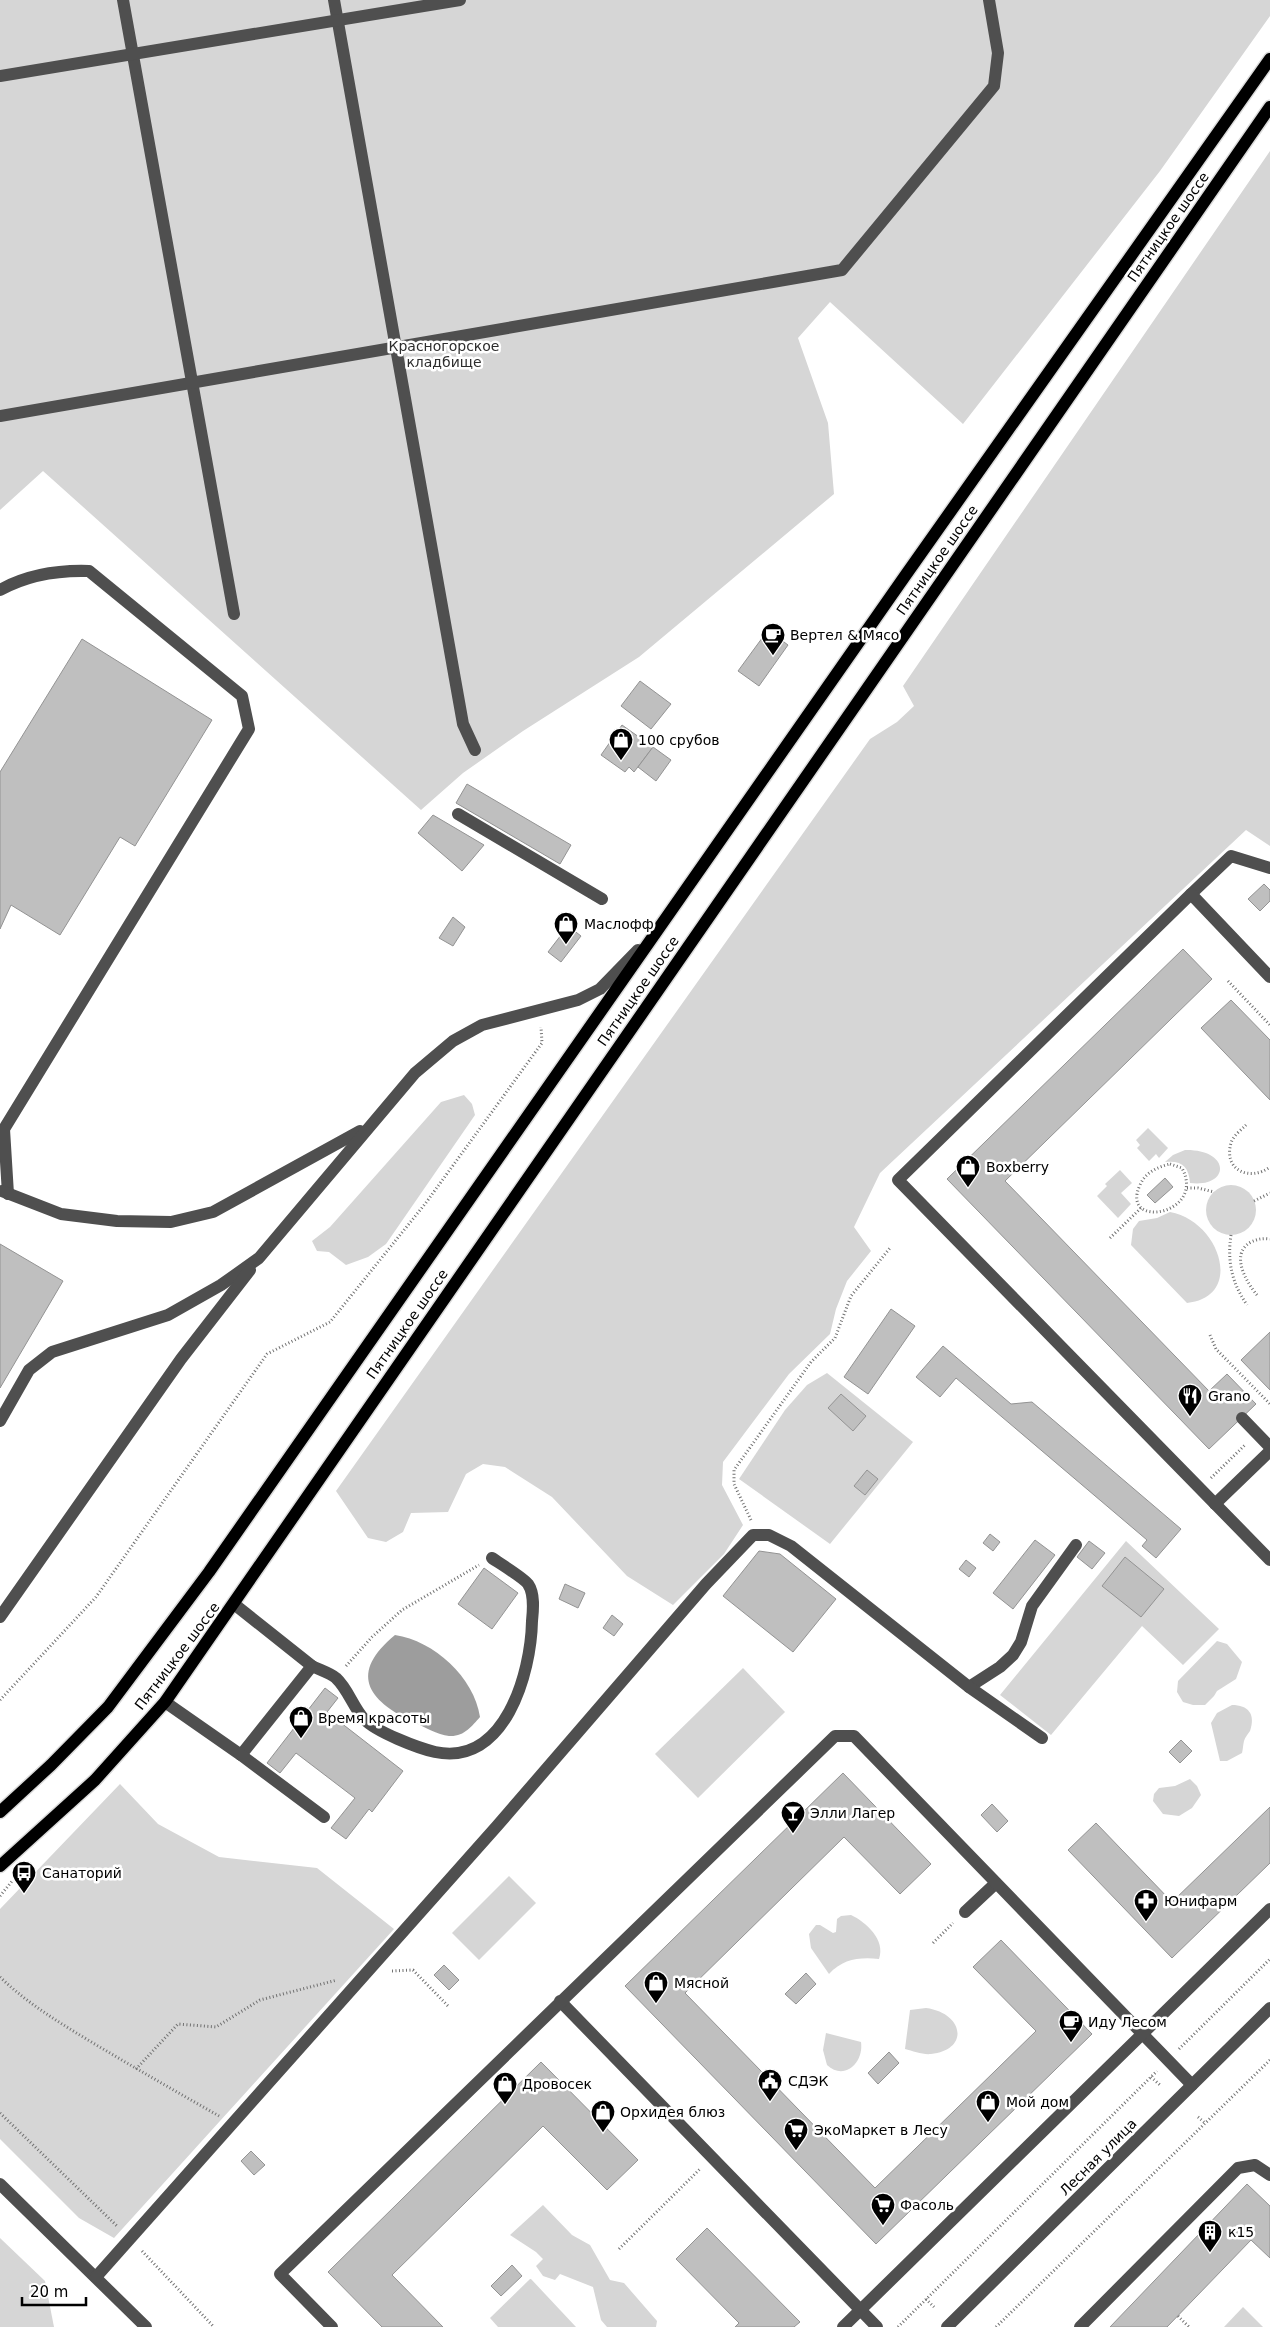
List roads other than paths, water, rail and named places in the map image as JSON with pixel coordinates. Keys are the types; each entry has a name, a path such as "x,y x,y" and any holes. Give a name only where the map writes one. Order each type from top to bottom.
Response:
{"main road":[{"name":"Пятницкое шоссе","path":"0,1812 51,1765 108,1707 179,1612 1270,59"},
{"name":"Пятницкое шоссе","path":"0,1866 95,1780 165,1702 808,771 1270,107"}],"street":[{"path":"123,0 234,614"},
{"path":"334,0 463,724 475,750"},
{"path":"0,76 460,0"},
{"path":"0,416 842,270 994,86 998,53 989,0"},
{"path":"0,590 16,582 63,570 89,571 242,696 250,729 4,1129 4,1192 61,1214 117,1221 172,1222 213,1212 369,1126"},
{"path":"458,814 602,898"},
{"path":"1270,868 1231,856 898,1180 1270,1560"},
{"path":"1191,894 1270,977"},
{"path":"0,1617 181,1359 259,1258 415,1073 453,1041 482,1025 578,1000 600,990 617,974 671,913"},
{"path":"0,1421 30,1370 52,1352 168,1314 221,1285 259,1258"},
{"path":"1215,1504 1270,1449 1242,1418"},
{"path":"96,2277 497,1826 706,1584 753,1535 769,1535 791,1546 970,1687 1042,1738"},
{"path":"970,1687 1014,1655 1021,1642 1032,1606 1076,1545"},
{"path":"234,1604 312,1666 336,1678 364,1719 402,1741 436,1752 458,1753 474,1748 493,1732 512,1710 524,1681 532,1645 533,1602 528,1584 492,1558"},
{"path":"241,1754 312,1666"},
{"path":"165,1702 241,1754 324,1817"},
{"path":"332,2327 280,2274 835,1736 854,1736 1192,2085"},
{"path":"965,1912 996,1882"},
{"path":"843,2327 1270,1909"},
{"path":"560,2001 876,2327"},
{"name":"Лесная улица","path":"947,2327 1270,2008"},
{"path":"1080,2327 1238,2168 1255,2165 1270,2175"},
{"path":"0,2184 146,2327"}],"place":[{"name":"Вертел & Мясо","path":"773,656"},
{"name":"100 срубов","path":"621,761"},
{"name":"Маслофф","path":"566,945"},
{"name":"Boxberry","path":"968,1188"},
{"name":"Grano","path":"1190,1417"},
{"name":"Время красоты","path":"301,1739"},
{"name":"Элли Лагер","path":"793,1834"},
{"name":"Санаторий","path":"24,1894"},
{"name":"Юнифарм","path":"1146,1922"},
{"name":"Мясной","path":"656,2004"},
{"name":"Иду Лесом","path":"1071,2043"},
{"name":"СДЭК","path":"770,2102"},
{"name":"Дровосек","path":"505,2105"},
{"name":"Мой дом","path":"988,2123"},
{"name":"Орхидея блюз","path":"603,2133"},
{"name":"ЭкоМаркет в Лесу","path":"796,2151"},
{"name":"Фасоль","path":"883,2226"},
{"name":"к15","path":"1210,2253"}],"park label":[{"name":"Красногорское кладбище","path":"444,354"}]}
